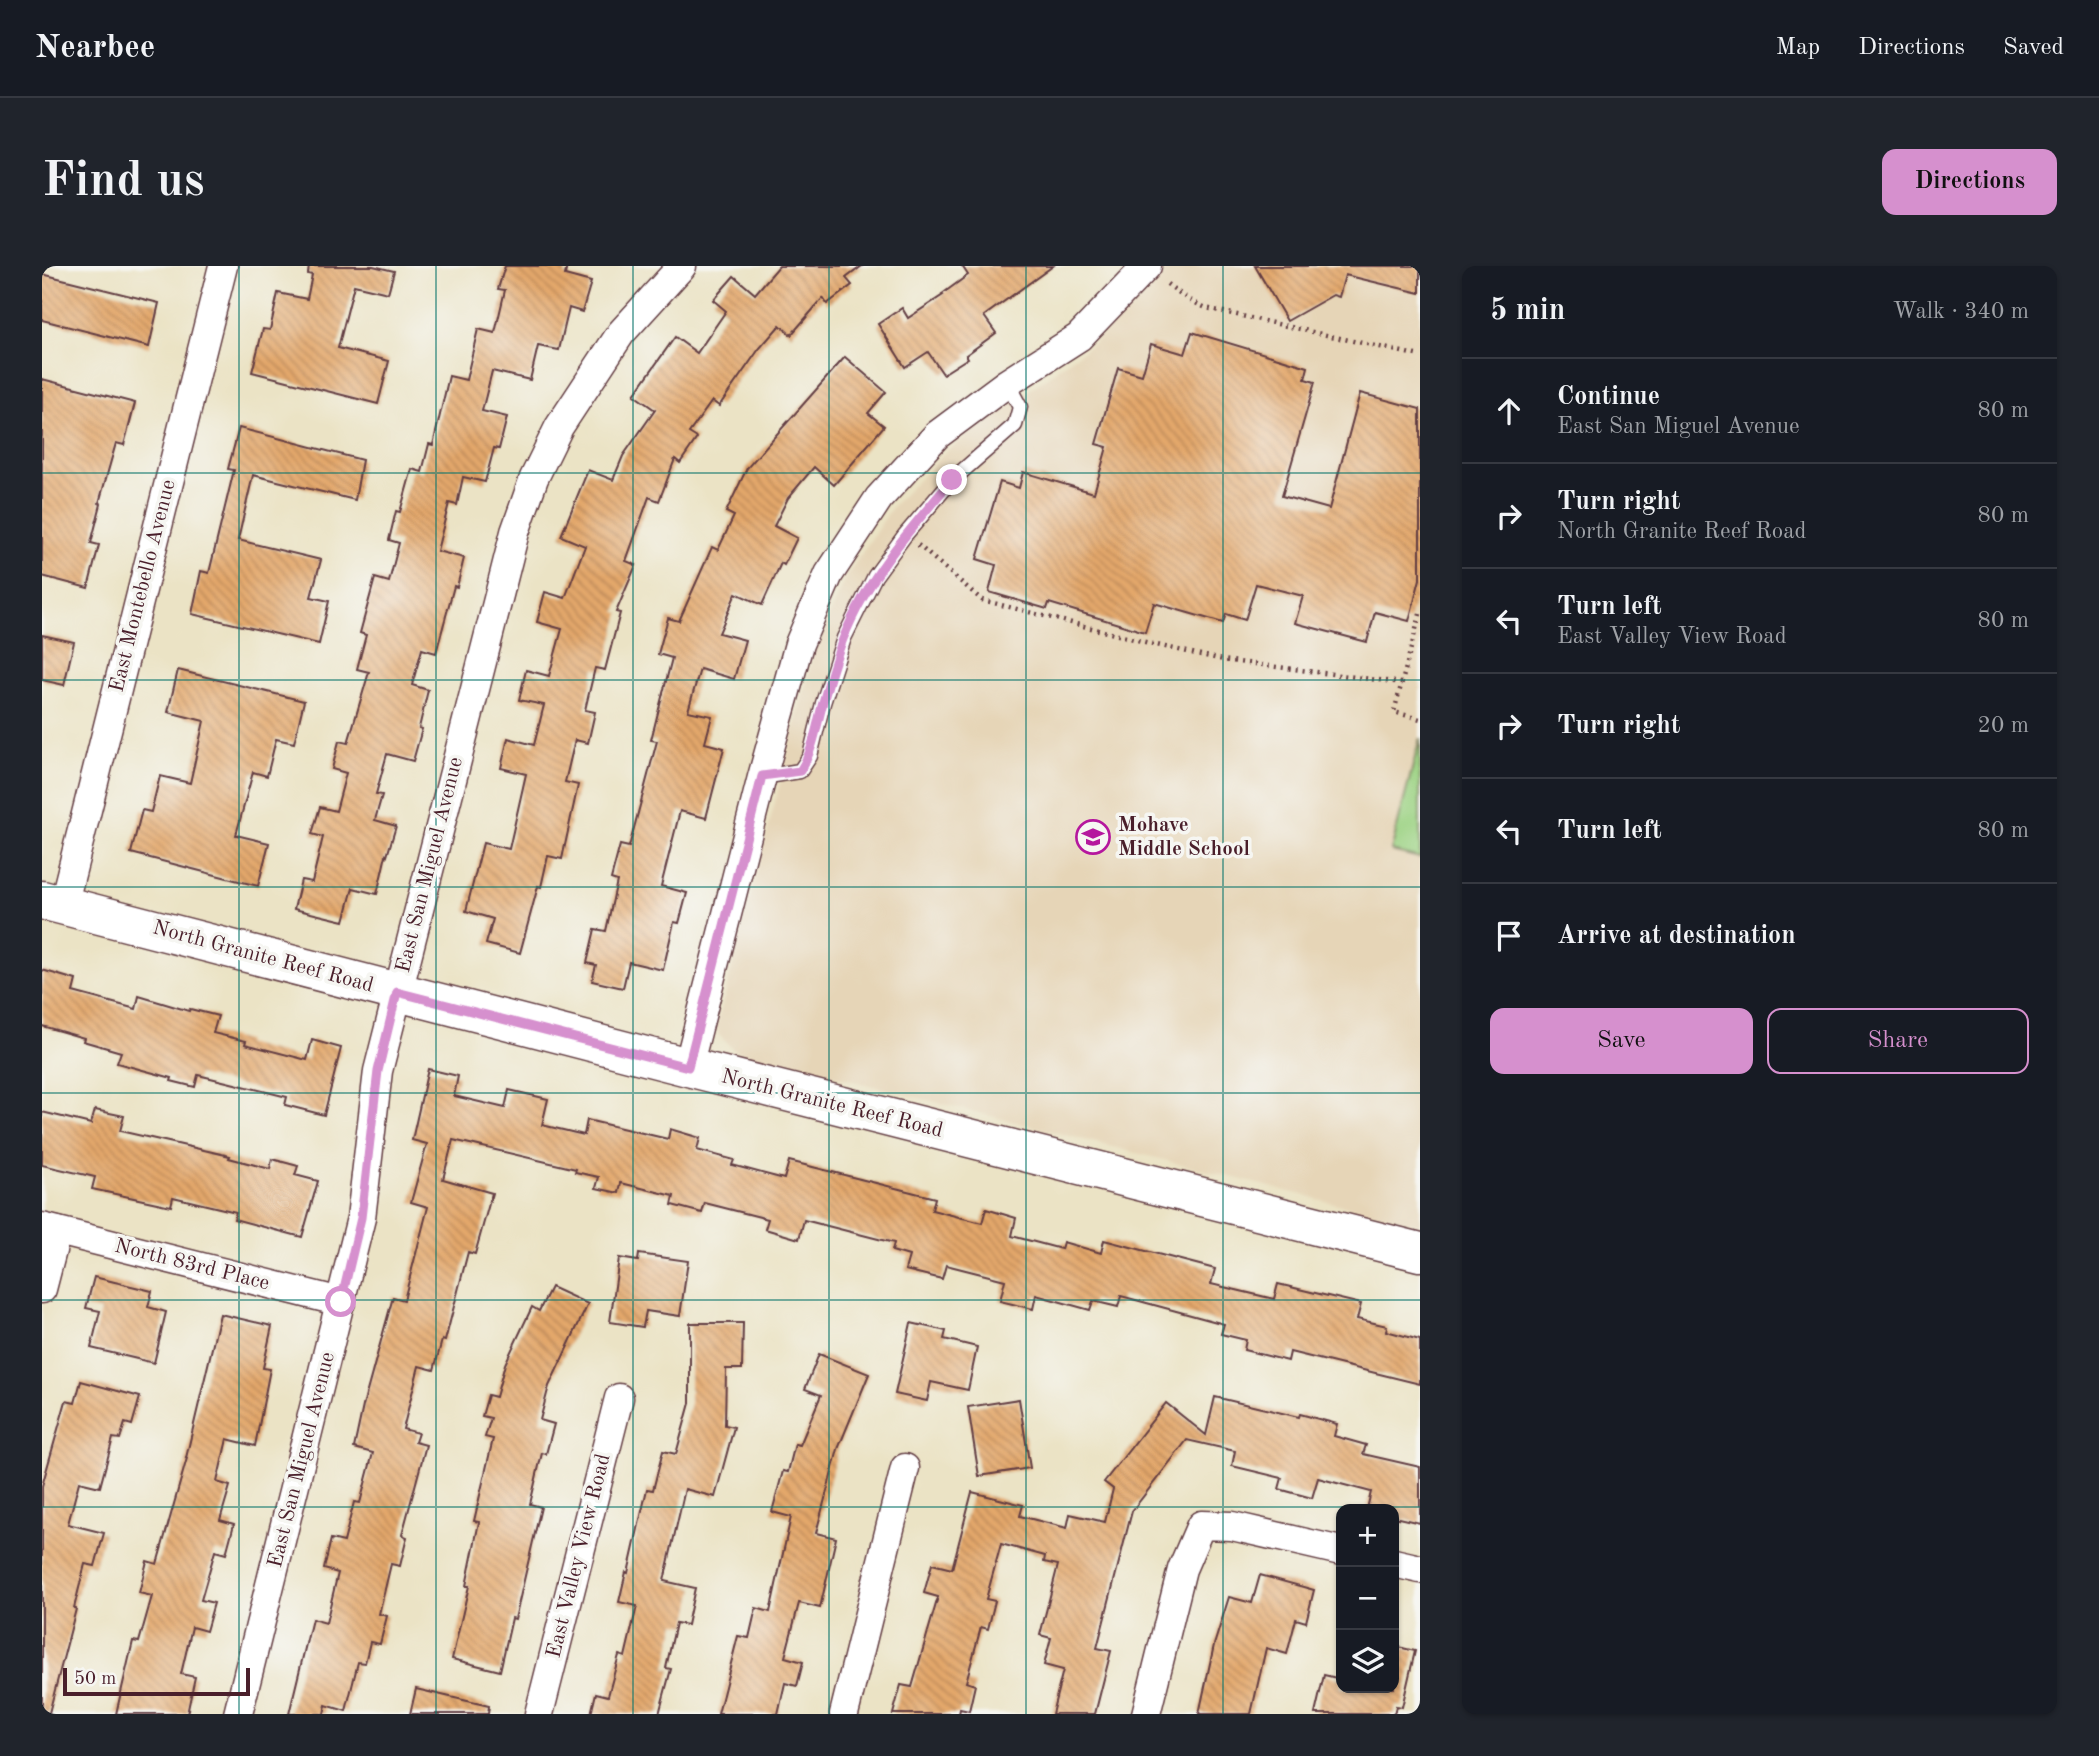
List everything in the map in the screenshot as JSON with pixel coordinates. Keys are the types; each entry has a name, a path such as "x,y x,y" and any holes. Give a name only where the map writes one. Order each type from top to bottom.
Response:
{"street":[{"name":"East Montebello Avenue","path":"53,903 223,266"},
{"name":"East San Miguel Avenue","path":"237,1714 361,1218 378,1071 515,532 534,478 559,427 621,333 682,266"},
{"path":"688,1067 762,776 799,644 829,574 880,498 937,435 1007,383 1079,337 1157,275"},
{"name":"North Granite Reef Road","path":"53,903 1420,1252"},
{"path":"42,1289 49,1229"},
{"name":"North 83rd Place","path":"49,1229 341,1302"},
{"name":"East Valley View Road","path":"539,1714 619,1398"},
{"path":"844,1714 905,1468"},
{"path":"1146,1714 1182,1569 1201,1525 1232,1526 1336,1550"},
{"path":"1399,1564 1420,1569"}],"lane":[{"path":"762,776 800,771 810,756 823,703 844,638 875,576 905,535 952,480 1015,425 1020,407 1007,383"}],"path":[{"path":"1157,275 1189,300 1206,308 1420,356"},
{"path":"913,541 982,600 1223,660 1402,683"},
{"path":"1420,614 1394,712 1420,719"}],"shaded area":[{"name":"Mohave Middle School","path":"1170,266 1420,266 1420,1225 735,1051 719,1035 717,1025 815,649 844,580 893,506 945,452 1092,344 1138,303"}],"green space":[{"path":"1420,738 1420,858 1391,851"}],"building":[{"path":"309,266 373,266 394,271 388,293 354,285 338,348 389,361 378,404 252,372 263,329 270,330 278,293 307,299 312,275 308,274"},
{"path":"505,266 567,266 565,275 591,282 582,312 569,308 559,350 538,346 530,380 492,371 482,411 507,417 499,449 494,448 485,482 463,477 457,505 449,503 437,551 464,558 436,653 422,649 412,685 428,690 419,728 422,729 413,761 387,754 376,794 382,795 375,820 396,826 377,894 353,888 344,921 294,909 301,880 312,882 323,837 312,834 320,807 336,811 346,773 332,769 339,741 348,743 369,672 357,669 366,635 360,633 375,578 389,582 399,543 389,540 396,511 400,512 412,469 422,472 429,444 433,445 449,376 466,380 478,329 495,333 505,290 498,289"},
{"path":"779,266 862,266 846,278 852,285 827,304 823,298 791,335 780,325 759,349 719,406 712,401 689,433 697,438 680,463 675,459 659,501 649,497 626,561 636,565 616,612 620,613 605,670 595,668 585,710 595,712 588,743 575,740 565,782 578,785 562,859 548,856 520,953 486,944 493,919 466,911 483,843 509,849 526,774 501,768 508,738 534,745 544,705 519,700 526,670 549,676 562,629 537,622 545,592 565,598 585,546 561,536 588,470 613,480 623,456 655,410 634,395 675,337 697,353 726,311 713,300 734,276 755,294"},
{"path":"962,266 1053,266 984,316 996,333 966,355 968,358 943,374 928,352 905,367 878,324 902,308 908,318 943,295 968,275"},
{"path":"1255,266 1420,266 1420,293 1345,275 1339,297 1333,295 1287,321"},
{"path":"42,274 159,303 149,347 42,320"},
{"path":"1192,332 1308,367 1305,379 1315,382 1282,496 1329,509 1360,393 1420,409 1420,579 1409,621 1375,612 1367,642 1295,623 1303,596 1256,584 1245,620 1226,614 1223,623 1154,603 1145,632 1049,603 1047,609 989,592 996,565 977,559 1000,482 1019,488 1023,472 1094,493 1107,447 1096,444 1118,368 1142,375 1151,344 1185,354"},
{"path":"845,357 886,392 868,413 884,426 834,485 814,467 788,498 774,526 797,538 784,565 781,563 762,605 736,593 719,633 745,640 734,679 700,669 688,711 712,716 705,743 724,748 706,818 680,811 661,886 687,893 679,923 674,922 663,970 629,962 623,988 592,981 596,965 587,963 595,929 606,931 617,881 611,879 620,845 629,847 657,741 651,740 672,658 658,654 668,618 679,621 712,547 718,550 734,516 726,512 747,468"},
{"path":"42,379 135,403 124,445 116,443 99,503 101,504 91,543 99,545 88,588 42,576"},
{"path":"239,428 362,460 355,500 253,475 238,540 321,560 311,597 329,601 319,644 192,614 201,571 209,573 234,470 228,469"},
{"path":"42,635 74,642 64,685 42,680"},
{"path":"178,670 304,701 294,743 276,739 267,776 253,772 236,835 269,843 258,886 131,853 142,810 151,812 160,776 190,783 204,721 168,712"},
{"path":"42,970 76,980 73,992 136,1009 139,996 189,1011 190,1009 218,1016 213,1033 246,1041 245,1044 307,1060 312,1040 341,1048 324,1115 285,1105 287,1097 198,1075 195,1087 171,1081 172,1078 117,1063 121,1052 42,1026"},
{"path":"428,1069 458,1076 454,1096 505,1108 509,1090 548,1099 542,1125 584,1135 587,1120 668,1139 670,1129 700,1138 697,1150 734,1160 732,1165 784,1179 789,1161 935,1198 932,1210 982,1223 986,1209 1016,1218 1012,1236 1061,1249 1063,1242 1101,1253 1104,1240 1215,1269 1211,1284 1274,1299 1278,1284 1361,1304 1357,1319 1387,1326 1386,1331 1420,1340 1420,1384 1290,1352 1288,1361 1244,1350 1246,1340 1221,1334 1224,1324 1121,1296 1118,1307 1093,1301 1090,1310 1036,1295 1033,1309 1000,1301 1005,1280 946,1265 942,1279 905,1270 909,1256 892,1251 894,1243 804,1220 799,1239 765,1229 768,1219 705,1203 702,1213 672,1205 674,1196 621,1183 619,1193 596,1188 599,1177 575,1172 576,1169 453,1140 443,1179 492,1193 475,1254 468,1252 445,1341 442,1340 434,1370 419,1366 403,1429 418,1433 415,1442 426,1445 402,1535 407,1537 400,1566 391,1564 379,1614 387,1616 380,1644 370,1642 365,1663 358,1662 346,1711 326,1705 324,1714 289,1714 312,1619 326,1623 338,1573 324,1569 331,1539 344,1542 354,1502 360,1503 373,1453 354,1448 363,1406 393,1297 404,1300 428,1207 411,1202 427,1144 412,1140"},
{"path":"95,1110 124,1116 120,1131 230,1156 229,1158 270,1169 272,1159 298,1166 295,1175 318,1181 302,1237 234,1219 236,1212 173,1197 171,1206 92,1189 95,1177 42,1165 42,1112 91,1124"},
{"path":"639,1254 688,1261 680,1316 646,1311 643,1327 610,1322 619,1258 638,1261"},
{"path":"94,1277 152,1291 148,1307 166,1312 154,1363 91,1348 100,1311 86,1308"},
{"path":"551,1287 588,1304 549,1386 540,1420 554,1424 546,1454 542,1453 530,1504 541,1507 500,1671 452,1659 469,1586 466,1586 479,1522 474,1521 493,1439 485,1437 491,1418 482,1416 488,1395 496,1397 505,1364 532,1307 539,1311"},
{"path":"220,1314 272,1326 263,1368 270,1369 255,1446 227,1439 217,1482 230,1486 220,1520 234,1524 226,1554 215,1551 201,1600 214,1603 206,1631 192,1627 181,1674 195,1677 187,1714 116,1714 133,1641 139,1642 152,1596 139,1593 147,1561 157,1564 187,1458"},
{"path":"690,1323 743,1323 742,1369 726,1369 725,1425 734,1427 715,1497 685,1489 664,1581 695,1588 687,1625 676,1623 666,1668 671,1669 659,1714 591,1714 596,1693 608,1696 619,1655 625,1657 637,1606 619,1602 647,1489 653,1490 663,1451 676,1454 690,1403"},
{"path":"911,1323 946,1331 944,1339 977,1347 968,1390 931,1382 927,1401 895,1394"},
{"path":"819,1354 869,1374 838,1449 816,1533 836,1538 820,1608 799,1603 785,1657 803,1662 797,1686 785,1683 778,1714 718,1714 738,1636 749,1638 756,1608 770,1612 791,1517 772,1512 783,1471 788,1472 795,1444 800,1445 821,1395 805,1389"},
{"path":"81,1381 140,1397 132,1425 125,1423 120,1439 113,1438 100,1487 79,1482 68,1524 104,1533 95,1566 85,1564 49,1713 42,1712 42,1486 66,1401 75,1403"},
{"path":"1215,1397 1337,1424 1334,1436 1366,1445 1363,1454 1420,1467 1420,1523 1399,1518 1399,1504 1368,1504 1371,1492 1318,1478 1312,1498 1279,1489 1282,1478 1232,1466 1235,1451 1187,1440 1132,1511 1097,1648 1111,1651 1095,1714 1052,1714 1063,1670 1044,1665 1051,1638 1040,1635 1058,1565 1044,1562 1045,1556 1001,1544 986,1599 995,1601 988,1629 981,1627 966,1682 975,1685 969,1711 960,1709 959,1714 893,1714 901,1685 912,1687 938,1597 924,1593 932,1564 952,1569 972,1492 1023,1505 1020,1516 1067,1528 1070,1514 1105,1522 1113,1489 1104,1482 1166,1403 1206,1435"},
{"path":"1019,1399 1030,1468 979,1476 968,1407"},
{"path":"1260,1575 1314,1590 1306,1622 1296,1619 1287,1654 1266,1648 1251,1714 1199,1714 1214,1645 1229,1597 1252,1603"},
{"path":"1399,1647 1415,1651 1402,1707 1396,1706 1394,1714 1315,1714 1324,1675 1336,1678 1336,1693 1399,1693"},
{"path":"416,1689 489,1706 488,1714 410,1714"}],"place":[{"name":"Mohave Middle School","path":"1093,837"}],"route":[{"path":"341,1302 361,1218 378,1071 397,992 688,1067 762,776 800,771 810,756 823,703 844,638 875,576 905,535 952,480"}]}
